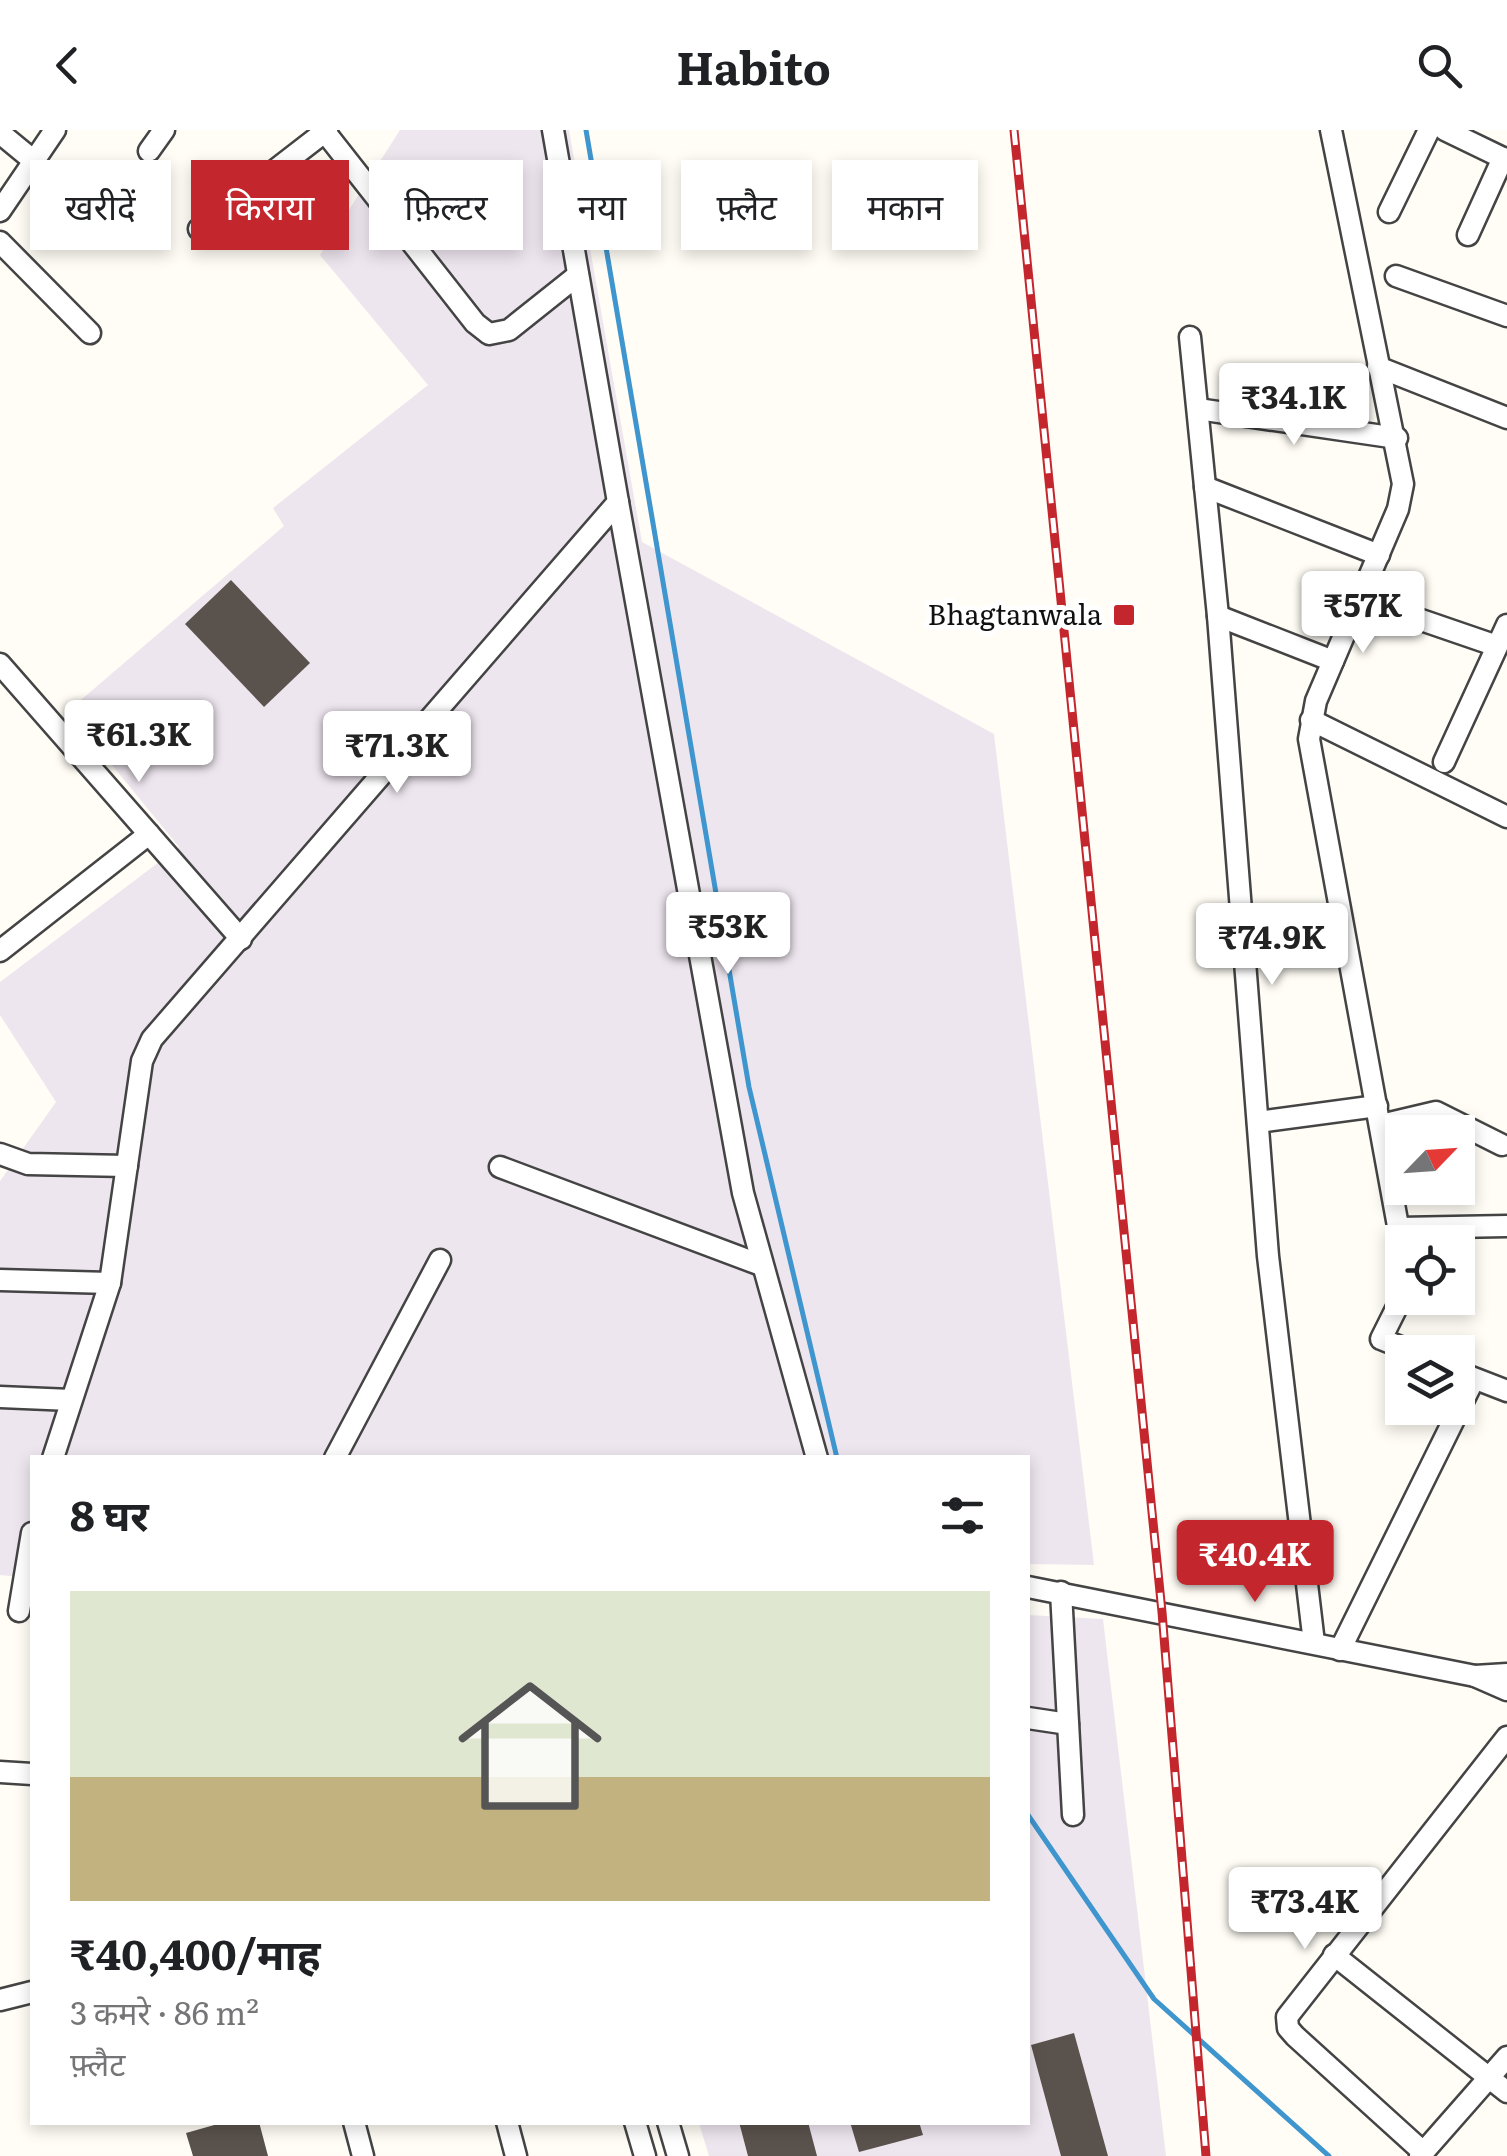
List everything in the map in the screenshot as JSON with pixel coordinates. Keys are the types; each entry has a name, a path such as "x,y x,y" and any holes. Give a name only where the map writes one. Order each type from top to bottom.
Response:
{"street":[{"path":"35,160 55,130"},
{"path":"149,151 164,130"},
{"path":"553,130 731,1134 761,1266 816,1455"},
{"path":"1330,130 1404,484 1311,720 1312,770 1399,1225"},
{"path":"1389,212 1429,130"},
{"path":"1445,130 1505,159 1468,235"},
{"path":"288,160 326,131 475,323 490,334 509,330 578,275"},
{"path":"0,133 32,160"},
{"path":"0,211 30,168"},
{"path":"0,242 90,333"},
{"path":"1396,276 1507,316"},
{"path":"1190,337 1218,616 1273,1306 1314,1643"},
{"path":"1378,367 1507,418"},
{"path":"1198,409 1397,438"},
{"path":"1206,487 1379,555"},
{"path":"53,1455 110,1282 146,1051 162,1026 241,940 618,502"},
{"path":"1360,599 1497,646"},
{"path":"1218,616 1333,661"},
{"path":"1444,762 1507,625"},
{"path":"0,664 241,940"},
{"path":"1311,720 1507,816"},
{"path":"0,951 149,834"},
{"path":"1258,1122 1436,1112 1502,1145"},
{"path":"0,1154 28,1164 127,1166"},
{"path":"500,1167 761,1266"},
{"path":"1475,1230 1507,1226"},
{"path":"337,1455 440,1260"},
{"path":"0,1280 110,1282"},
{"path":"1385,1341 1381,1339 1393,1315"},
{"path":"1475,1380 1507,1392"},
{"path":"0,1397 71,1400"},
{"path":"1340,1650 1443,1425"},
{"path":"17,1611 30,1543"},
{"path":"1030,1588 1475,1676 1507,1690"},
{"path":"1061,1592 1073,1815"},
{"path":"1475,1676 1507,1674"},
{"path":"1030,1718 1068,1724"},
{"path":"1507,1736 1290,2010 1288,2028 1422,2154 1507,2057"},
{"path":"0,1772 30,1774"},
{"path":"1334,1955 1507,2092"},
{"path":"0,2000 30,1992"},
{"path":"355,2125 363,2156"},
{"path":"508,2125 516,2156"},
{"path":"636,2125 644,2156"},
{"path":"669,2125 678,2156"}],"shaded area":[{"path":"400,130 569,130 574,160 543,160 543,250 590,250 642,542 994,734 1094,1565 1030,1564 1030,1455 30,1455 30,1578 0,1575 0,1181 56,1102 0,1015 0,982 179,847 68,711 284,526 273,508 428,385 320,255 323,250 349,250 349,210 369,178 369,250 523,250 523,160 381,160"},
{"path":"1030,1615 1103,1619 1166,2156 709,2156 700,2125 1030,2125"}],"building":[{"path":"231,580 310,663 264,707 185,624"},
{"path":"1074,2033 1108,2156 1061,2156 1031,2045"},
{"path":"214,2125 260,2125 268,2156 193,2156 186,2133"},
{"path":"740,2125 809,2125 817,2156 748,2156"},
{"path":"851,2125 920,2125 923,2135 859,2152"}],"waterway":[{"path":"586,130 749,1087 836,1455"},
{"path":"1030,1818 1154,1999 1329,2156"}],"railway":[{"path":"1014,130 1162,1612 1206,2156"}],"place":[{"name":"Bhagtanwala","path":"1124,615"}]}
